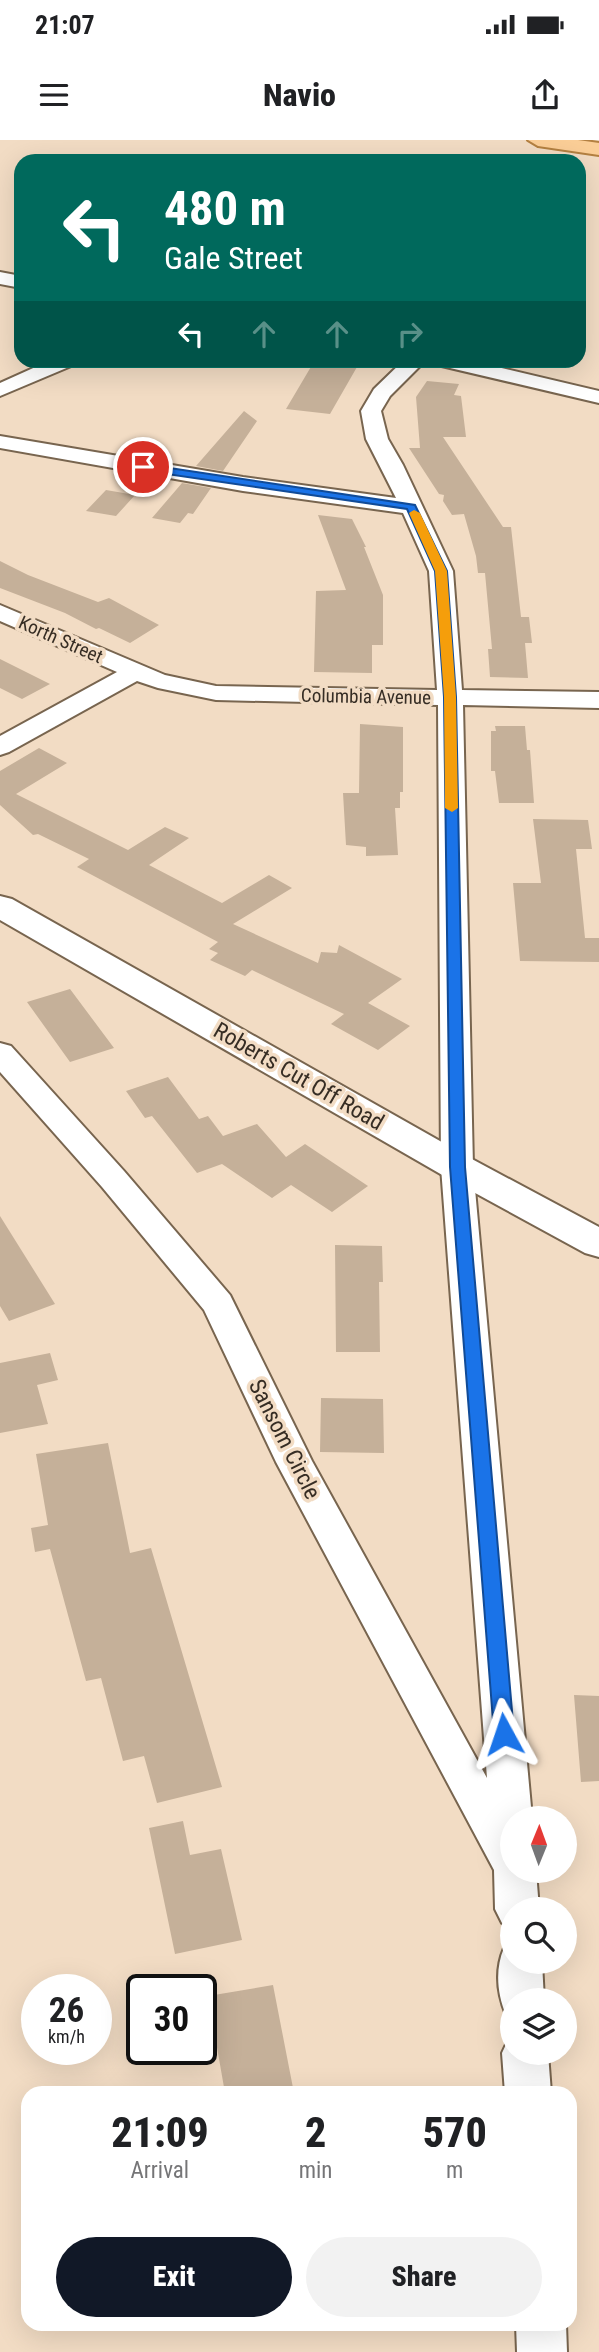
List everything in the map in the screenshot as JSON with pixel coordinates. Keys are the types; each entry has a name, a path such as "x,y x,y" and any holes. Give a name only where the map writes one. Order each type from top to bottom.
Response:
{"main road":[{"path":"538,140 599,149"}],"street":[{"path":"0,390 51,368"},
{"path":"408,368 381,393 371,411 377,439 441,571 450,697 457,1167 510,1806"},
{"path":"474,368 599,397"},
{"path":"0,442 243,484 411,507"},
{"name":"Korth Street","path":"0,612 129,669"},
{"path":"0,747 129,669"},
{"name":"Columbia Avenue","path":"129,669 176,686 216,693 599,700"},
{"name":"Roberts Cut Off Road","path":"0,906 457,1167 599,1244"},
{"name":"Sansom Circle","path":"0,1053 113,1179 218,1304 294,1462 500,1840"},
{"path":"526,2065 527,2086"},
{"path":"541,2331 542,2352"}],"building":[{"path":"310,368 356,368 330,414 286,409"},
{"path":"427,381 459,384 454,395 461,396 466,437 443,437 503,527 511,527 521,617 529,617 532,643 525,643 528,678 490,677 488,649 492,649 485,573 478,573 464,514 452,515 443,501 444,495 439,494 409,448 420,448 416,397"},
{"path":"244,411 257,421 223,471 196,466"},
{"path":"182,483 211,488 193,514 188,513 180,523 152,518"},
{"path":"106,490 135,495 116,516 86,511"},
{"path":"318,515 352,519 366,547 383,595 383,645 372,645 372,673 314,672 316,591 346,590"},
{"path":"0,561 28,575 98,602 109,598 159,625 130,643 65,613 0,588"},
{"path":"0,659 50,684 22,699 0,688"},
{"path":"360,724 403,727 403,792 400,792 400,808 395,808 398,855 366,856 366,847 346,845 343,793 359,793"},
{"path":"495,726 525,726 527,750 530,750 534,803 499,803 495,771 491,771 491,731 496,731"},
{"path":"39,748 67,763 16,794 128,850 165,827 189,838 149,865 222,903 269,875 292,888 233,924 318,963 321,952 337,953 339,945 402,979 368,1003 410,1026 378,1050 331,1024 344,1014 252,970 245,976 210,960 218,953 209,949 218,942 77,867 89,859 38,834 33,835 0,805 0,771"},
{"path":"533,819 588,820 592,849 576,849 585,938 599,938 599,962 520,961 513,883 541,883"},
{"path":"70,989 114,1048 70,1062 27,1002"},
{"path":"168,1077 199,1119 208,1116 223,1136 257,1124 286,1157 305,1144 368,1186 332,1212 291,1185 272,1198 222,1164 197,1173 152,1116 145,1118 126,1091"},
{"path":"0,1216 55,1304 9,1321 0,1306"},
{"path":"335,1245 382,1246 383,1282 379,1282 380,1352 336,1352"},
{"path":"50,1353 58,1380 37,1385 48,1424 0,1433 0,1363"},
{"path":"321,1398 383,1399 384,1453 320,1452"},
{"path":"108,1443 130,1553 151,1548 222,1787 157,1803 144,1756 123,1761 101,1678 86,1681 50,1549 35,1552 31,1528 48,1525 36,1454"},
{"path":"574,1695 599,1696 599,1781 581,1782"},
{"path":"183,1821 190,1855 221,1849 242,1940 175,1954 149,1828"},
{"path":"273,1985 293,2086 224,2086 217,2047 217,1994"}],"slow traffic":[{"path":"414,513 441,571 450,697 452,808"}],"route":[{"path":"143,467 411,507 441,571 450,697 457,1167 504,1734"}]}
